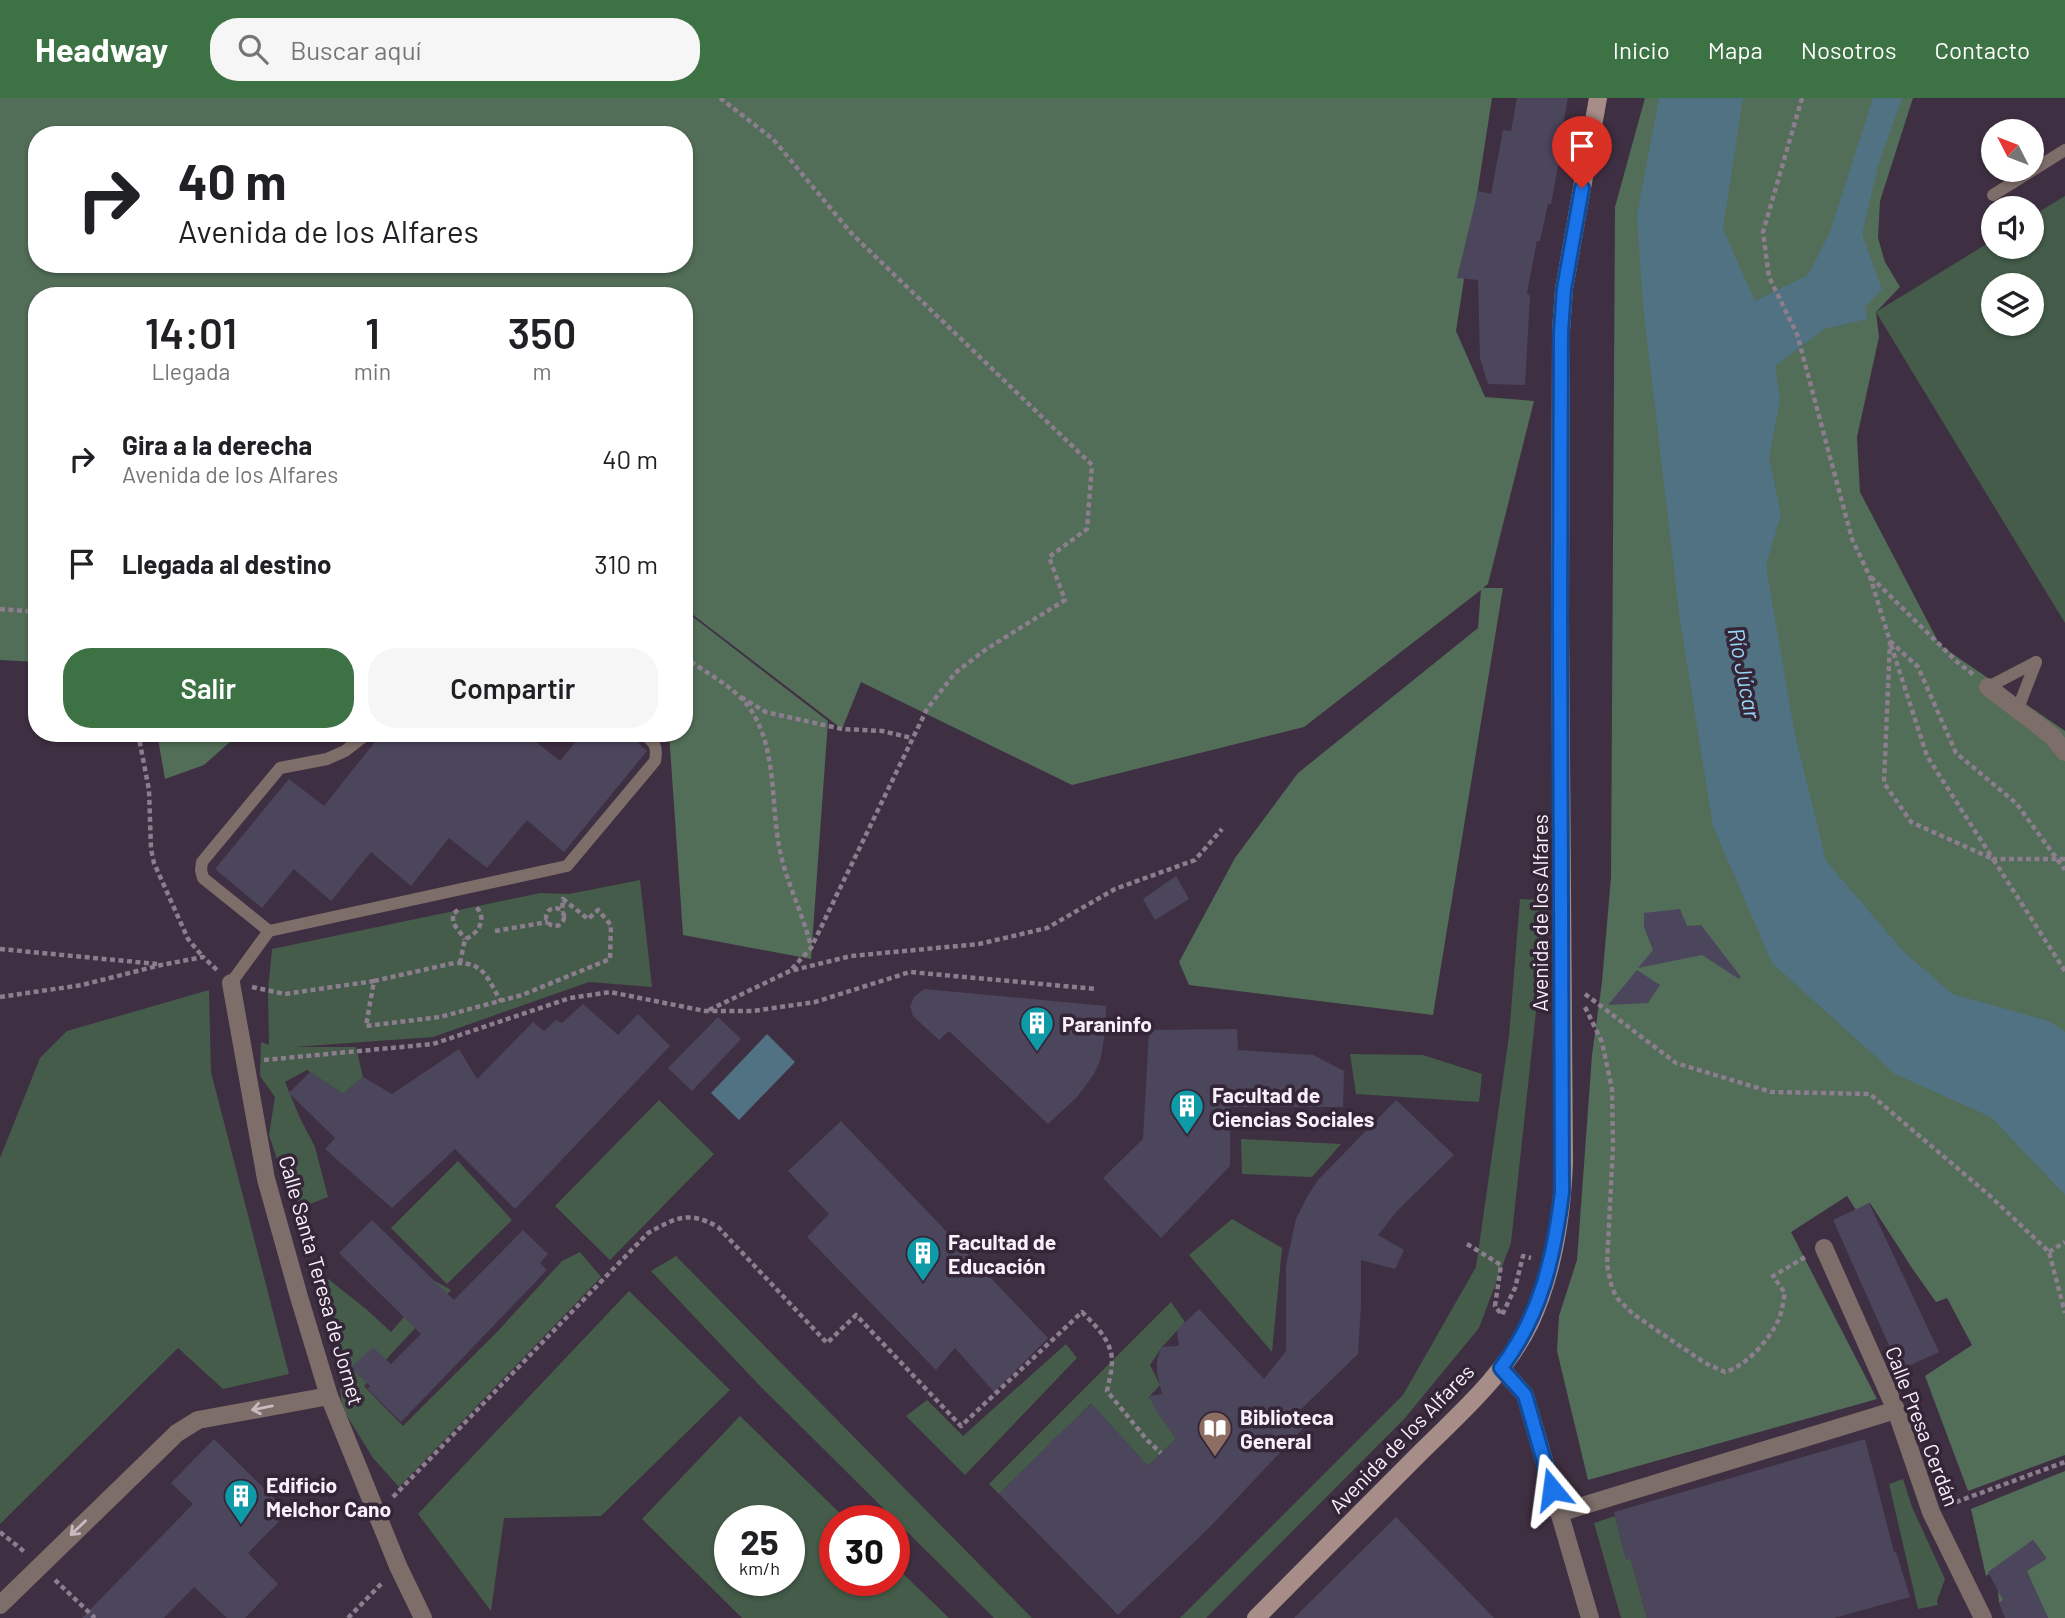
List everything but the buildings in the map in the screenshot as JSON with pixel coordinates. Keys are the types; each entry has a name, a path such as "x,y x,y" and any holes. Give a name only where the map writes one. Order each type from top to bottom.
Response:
{"street":[{"name":"Avenida de los Alfares","path":"1255,1618 1454,1419 1501,1368 1530,1322 1540,1298 1559,1223 1564,1162 1569,986 1560,620 1561,331 1564,289 1598,98"},
{"path":"1988,687 2052,736 2065,752"},
{"name":"Calle Santa Teresa de Jornet","path":"231,983 266,1178 329,1396 398,1566 423,1618"},
{"name":"Calle Presa Cerdán","path":"1824,1248 1896,1410 1931,1512 1983,1618"},
{"path":"1501,1368 1525,1395 1590,1618"},
{"path":"0,1605 188,1424 329,1396"},
{"path":"1559,1513 1896,1410"}],"lane":[{"path":"1993,195 2065,150"},
{"path":"1988,687 2036,662 2017,710"},
{"path":"269,931 203,878 202,862 280,768 327,759 356,742"},
{"path":"231,983 269,931 566,866 655,761 657,751 653,742"}],"path":[{"path":"720,98 773,139 852,234 1092,465 1087,529 1049,557 1065,600 985,650 955,673 927,709 811,948 790,971"},
{"path":"1802,98 1763,232 1769,277 1797,334 1852,539 1870,577 1927,756 2065,971"},
{"path":"1870,577 1956,661 1988,687"},
{"path":"0,609 28,611"},
{"path":"1890,641 1884,783 1910,822 1993,859 2065,859"},
{"path":"1890,641 1918,667 1956,753 2016,803 2065,870"},
{"path":"693,663 766,712 842,729 882,731 912,738"},
{"path":"738,695 763,733 768,752 781,858 786,879 806,924 811,948"},
{"path":"140,742 149,790 154,863 188,939 231,983 285,994 374,981 468,962 480,968 501,1000"},
{"path":"705,1011 790,971 851,956 979,944 1047,928 1115,889 1195,860 1222,829"},
{"path":"374,981 366,1026 440,1017 522,995 610,960 611,925 598,910 588,919 563,900 564,920 560,925 554,926 548,922 495,932"},
{"path":"460,963 465,939 453,923 453,914 463,906 475,905 480,910 482,920 478,932 465,939"},
{"path":"548,922 547,913 552,909 562,912"},
{"path":"0,949 161,965"},
{"path":"0,997 82,985 203,957"},
{"path":"257,1060 433,1044 570,998 610,992 705,1011 752,1010 815,1002 910,972 1097,989"},
{"path":"1569,986 1602,1042 1612,1089 1613,1146 1608,1265 1612,1288 1622,1304 1705,1363 1725,1372 1735,1369 1767,1339 1779,1320 1784,1293 1773,1276 1824,1248"},
{"path":"1569,986 1676,1063 1771,1092 1870,1094 1989,1195 2049,1252 2065,1313"},
{"path":"390,1500 648,1233 687,1217 703,1218 718,1227 827,1343 856,1315 961,1426 1082,1312 1099,1329 1109,1349 1112,1361 1107,1391 1161,1453"},
{"path":"2049,1252 2065,1242"},
{"path":"1466,1244 1501,1265 1495,1306 1502,1315 1515,1288 1523,1256"},
{"path":"1931,1512 2065,1462"},
{"path":"348,1618 398,1566"},
{"path":"79,1603 95,1618"}],"green space":[{"path":"0,98 1492,98 1456,331 1485,397 1534,401 1488,584 1483,588 1503,588 1433,1015 1189,985 1179,962 1235,858 1298,773 1478,628 1481,590 1304,727 1072,785 861,682 842,729 693,615 693,287 28,287 28,662 0,660"},
{"path":"1645,98 1913,98 1880,201 1878,238 1885,262 1900,287 1876,312 1879,337 1857,437 1860,492 1940,645 2065,731 2065,1455 1968,1491 1925,1376 1972,1345 1947,1298 1936,1302 1870,1203 1856,1210 1847,1196 1791,1232 1877,1399 1588,1480 1557,1351 1559,1316 1577,1260 1592,1055 1602,982 1611,877 1615,207"},
{"path":"2065,196 2065,623 1876,312 1981,247 1981,259 2044,259 2044,209"},
{"path":"693,617 828,721 811,959 683,935 670,742 693,742"},
{"path":"159,742 230,742 204,765 165,779"},
{"path":"640,880 652,987 589,982 433,1037 294,1047 356,1047 363,1077 343,1094 307,1070 285,1082 315,1147 328,1197 302,1207 288,1192 269,1135 275,1097 260,1076 261,1042 269,1045 268,991 272,949 540,893 569,894"},
{"path":"1520,899 1548,900 1511,1243 1479,1328 1405,1418 1206,1618 1180,1618 1403,1395 1476,1267 1509,1036"},
{"path":"209,990 211,1072 289,1374 223,1389 178,1348 0,1524 0,1158 40,1058 67,1031"},
{"path":"1350,1054 1423,1055 1482,1074 1479,1102 1356,1094"},
{"path":"659,1100 714,1154 610,1260 555,1206"},
{"path":"1241,1139 1341,1144 1312,1177 1242,1174"},
{"path":"458,1161 512,1220 447,1284 391,1228"},
{"path":"1232,1219 1282,1248 1272,1352 1189,1255"},
{"path":"580,1252 601,1277 399,1487 373,1458 342,1408 338,1360 317,1288 318,1271 391,1332 435,1281 451,1290 364,1386 403,1426 497,1332 562,1261"},
{"path":"676,1256 1032,1618 994,1618 910,1535 910,1505 880,1505 760,1386 651,1271"},
{"path":"629,1291 730,1390 601,1516 504,1518 491,1611 418,1514"},
{"path":"1171,1302 1185,1322 1150,1365 1160,1385 1149,1397 1178,1437 1148,1466 1091,1404 999,1494 989,1484"},
{"path":"1066,1344 1077,1358 965,1475 906,1416 927,1400 963,1436"},
{"path":"740,1416 832,1505 819,1505 819,1596 910,1596 910,1580 949,1618 742,1618 720,1596 805,1596 805,1505 714,1505 714,1590 642,1519"},
{"path":"2065,1471 2065,1618 2048,1618 2033,1586 2016,1592 1999,1603 1998,1590 2046,1558 2033,1540 1986,1576 1971,1509"},
{"path":"1903,1479 1912,1507 1945,1579 1938,1605 1918,1609 1889,1484"},
{"path":"1615,1516 1626,1559 1631,1559 1647,1618 1621,1618 1594,1523"}],"water":[{"name":"Río Júcar","path":"1659,98 1743,98 1723,229 1755,301 1808,275 1830,232 1873,98 1902,98 1878,166 1862,234 1882,289 1865,307 1867,319 1824,329 1775,366 1780,399 1769,458 1781,514 1766,566 1794,730 1826,861 1903,951 1952,994 2049,1021 2065,1032 2065,1195 1991,1117 1895,1074 1772,963 1713,826 1680,620 1643,305 1637,215"},
{"path":"767,1034 795,1062 739,1120 711,1093"}],"place":[{"name":"Paraninfo","path":"1037,1053"},
{"name":"Facultad de Ciencias Sociales","path":"1187,1136"},
{"name":"Facultad de Educación","path":"923,1283"},
{"name":"Biblioteca General","path":"1215,1458"},
{"name":"Edificio Melchor Cano","path":"241,1526"}],"route":[{"path":"1552,1489 1525,1395 1501,1368 1524,1334 1540,1298 1559,1223 1562,1192 1560,370 1564,289 1582,188"}]}
